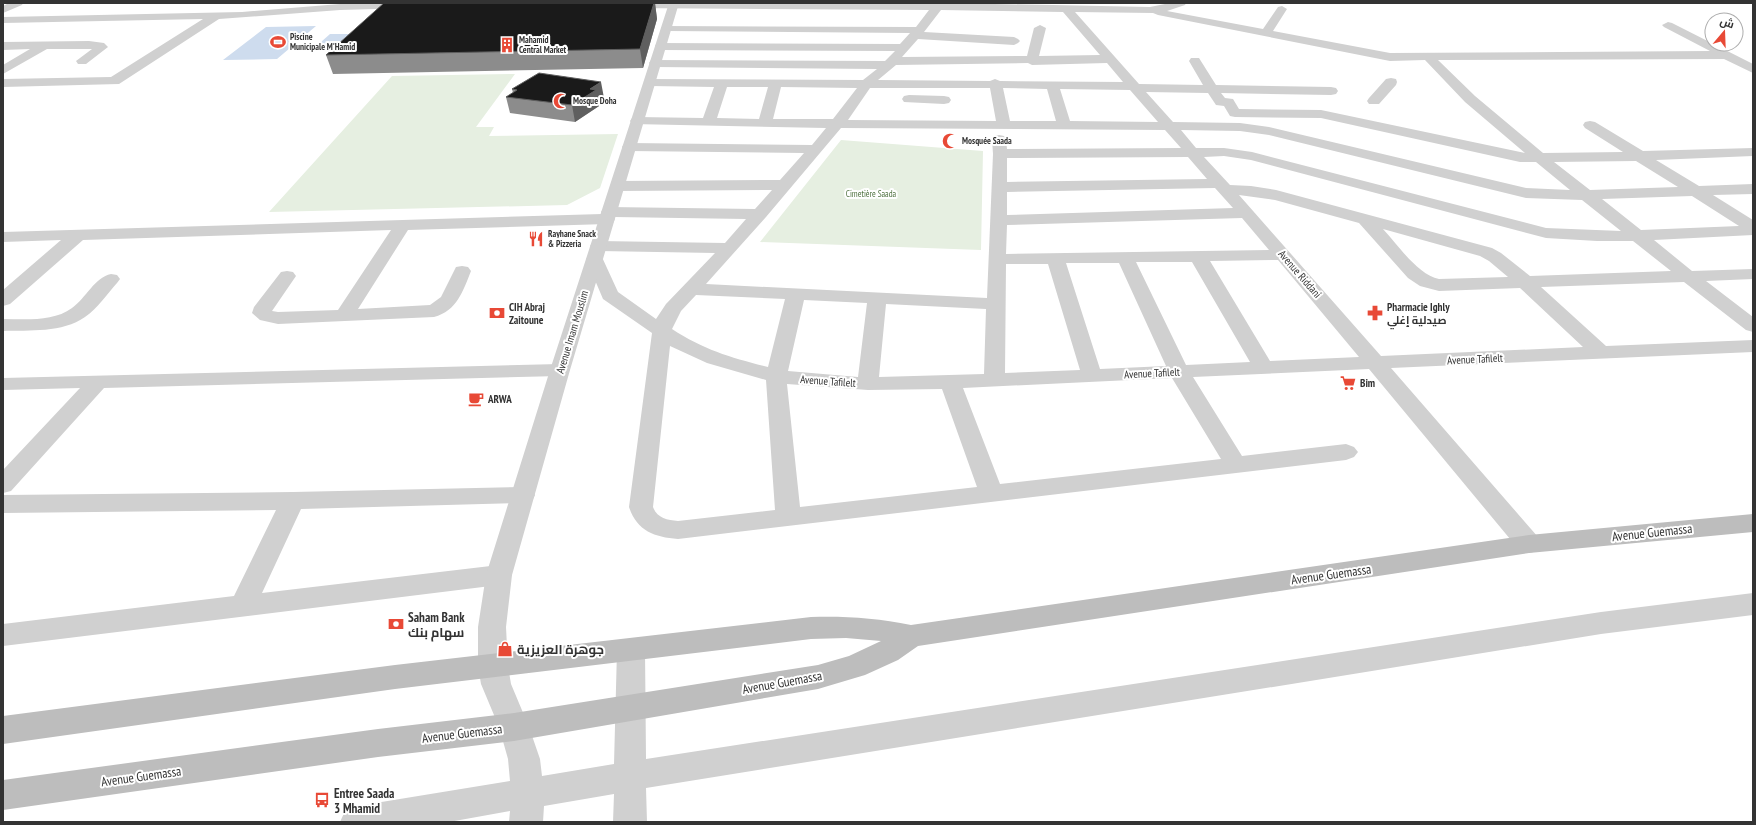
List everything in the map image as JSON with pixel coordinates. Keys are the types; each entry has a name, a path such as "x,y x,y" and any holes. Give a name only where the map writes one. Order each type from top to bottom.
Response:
{"main road":[{"name":"Avenue Guemassa","path":"3,730 387,678 811,628 846,627 880,630 911,636 1529,544 1753,523"},
{"name":"Avenue Guemassa","path":"3,795 378,743 514,727 818,676 856,666 888,652 911,636"}],"street":[{"path":"3,5 18,3"},
{"path":"3,10 18,3"},
{"path":"3,83 114,81 240,3"},
{"path":"280,13 294,3"},
{"path":"1150,10 1169,7 1181,3"},
{"name":"Avenue Imam Mouslim","path":"527,808 524,759 514,727 496,684 493,666 492,627 499,575 560,370 674,4"},
{"path":"3,20 219,16 280,13 342,5 424,5"},
{"path":"612,5 940,5 1066,9 1115,6 1150,10 1376,56 1429,58 1728,55 1753,57"},
{"path":"802,64 805,47 814,29 818,5"},
{"path":"940,5 891,63 866,84 858,98 837,124 730,248 673,308 666,319 662,331 642,507 643,514 646,519 660,528 678,530 1346,452"},
{"path":"50,19 75,6"},
{"path":"104,17 123,6"},
{"path":"168,16 185,6"},
{"name":"Avenue Riddani","path":"1066,9 1283,255 1529,544"},
{"path":"1266,33 1282,9"},
{"path":"1688,23 1668,24 1753,68"},
{"path":"1032,61 1040,28"},
{"path":"661,46 814,29 917,33 1014,41"},
{"path":"3,46 89,45 102,47 82,61"},
{"path":"3,70 45,46"},
{"path":"661,46 904,48"},
{"path":"661,46 813,65 809,84"},
{"path":"1429,58 1476,104 1542,159 1689,277 1753,326"},
{"path":"802,64 1110,59"},
{"path":"1196,61 1212,90 1221,102 1228,102 1235,113 1321,114 1506,156 1542,159 1753,152"},
{"path":"650,82 775,84 995,83 1212,90 1331,91"},
{"path":"1374,101 1391,82"},
{"path":"709,122 722,83"},
{"path":"994,380 1001,124 995,83"},
{"path":"764,123 775,84"},
{"path":"943,126 944,84"},
{"path":"1052,84 1064,126"},
{"path":"858,98 873,98"},
{"path":"897,98 944,100"},
{"path":"638,121 943,126 1001,124 1254,128 1526,193 1587,195 1753,189"},
{"path":"1590,125 1753,227"},
{"path":"629,147 815,149"},
{"path":"1000,154 1192,151 1224,152 1252,156 1546,233 1571,235 1753,230"},
{"path":"618,186 785,185"},
{"path":"999,187 1223,186 1264,192 1486,252 1524,281 1601,353"},
{"path":"3,237 403,225 608,215 760,214"},
{"path":"998,220 1246,214"},
{"path":"1365,219 1414,274 1426,282 1439,285 1753,274"},
{"path":"344,315 403,225"},
{"path":"3,300 79,234"},
{"path":"597,252 730,248"},
{"name":"Avenue Tafilelt","path":"597,252 610,294 621,304 683,345 714,359 776,376 840,383 868,384 950,382 1753,346"},
{"path":"997,259 1283,255"},
{"path":"1198,256 1264,368"},
{"path":"1125,257 1179,372 1236,464"},
{"path":"1054,258 1092,376"},
{"path":"288,276 264,307 262,313 267,316 278,318 425,313 442,308 448,303 462,271"},
{"path":"3,325 43,324 61,320 78,313 111,279"},
{"path":"692,289 996,304"},
{"path":"788,516 776,376 796,294"},
{"path":"868,384 877,298"},
{"path":"3,384 560,370"},
{"path":"3,485 98,382"},
{"path":"950,382 991,493"},
{"path":"3,504 293,501 523,495"},
{"path":"243,605 293,501"},
{"path":"3,635 499,575"},
{"path":"357,822 527,808 630,776 1601,623 1753,604"},
{"path":"630,822 631,650"}],"green space":[{"path":"515,74 476,127 494,127 489,136 618,134 600,188 567,205 269,212 392,76"},
{"name":"Cimetière Saada","path":"841,140 983,151 981,250 760,242"}],"water":[{"path":"316,26 277,59 223,60 266,27"},
{"path":"330,34 354,34 337,49 312,50"}],"building":[{"name":"Mahamid Central Market","path":"384,3 654,3 640,49 326,55"},
{"path":"539,73 601,82 590,89 596,90 572,105 506,97 517,90 512,89"}],"place":[{"name":"Piscine Municipale M'Hamid","path":"278,42"},
{"name":"Mahamid Central Market","path":"507,45"},
{"name":"Mosque Doha","path":"561,101"},
{"name":"Mosquée Saada","path":"950,141"},
{"name":"Rayhane Snack & Pizzeria","path":"536,239"},
{"name":"CIH Abraj Zaitoune","path":"497,313"},
{"name":"Pharmacie Ighly صيدلية إغلي","path":"1375,313"},
{"name":"Bim","path":"1348,383"},
{"name":"ARWA","path":"476,399"},
{"name":"Saham Bank سهام بنك","path":"396,624"},
{"name":"جوهرة العزيزية","path":"505,649"},
{"name":"Entree Saada 3 Mhamid","path":"322,800"}]}
